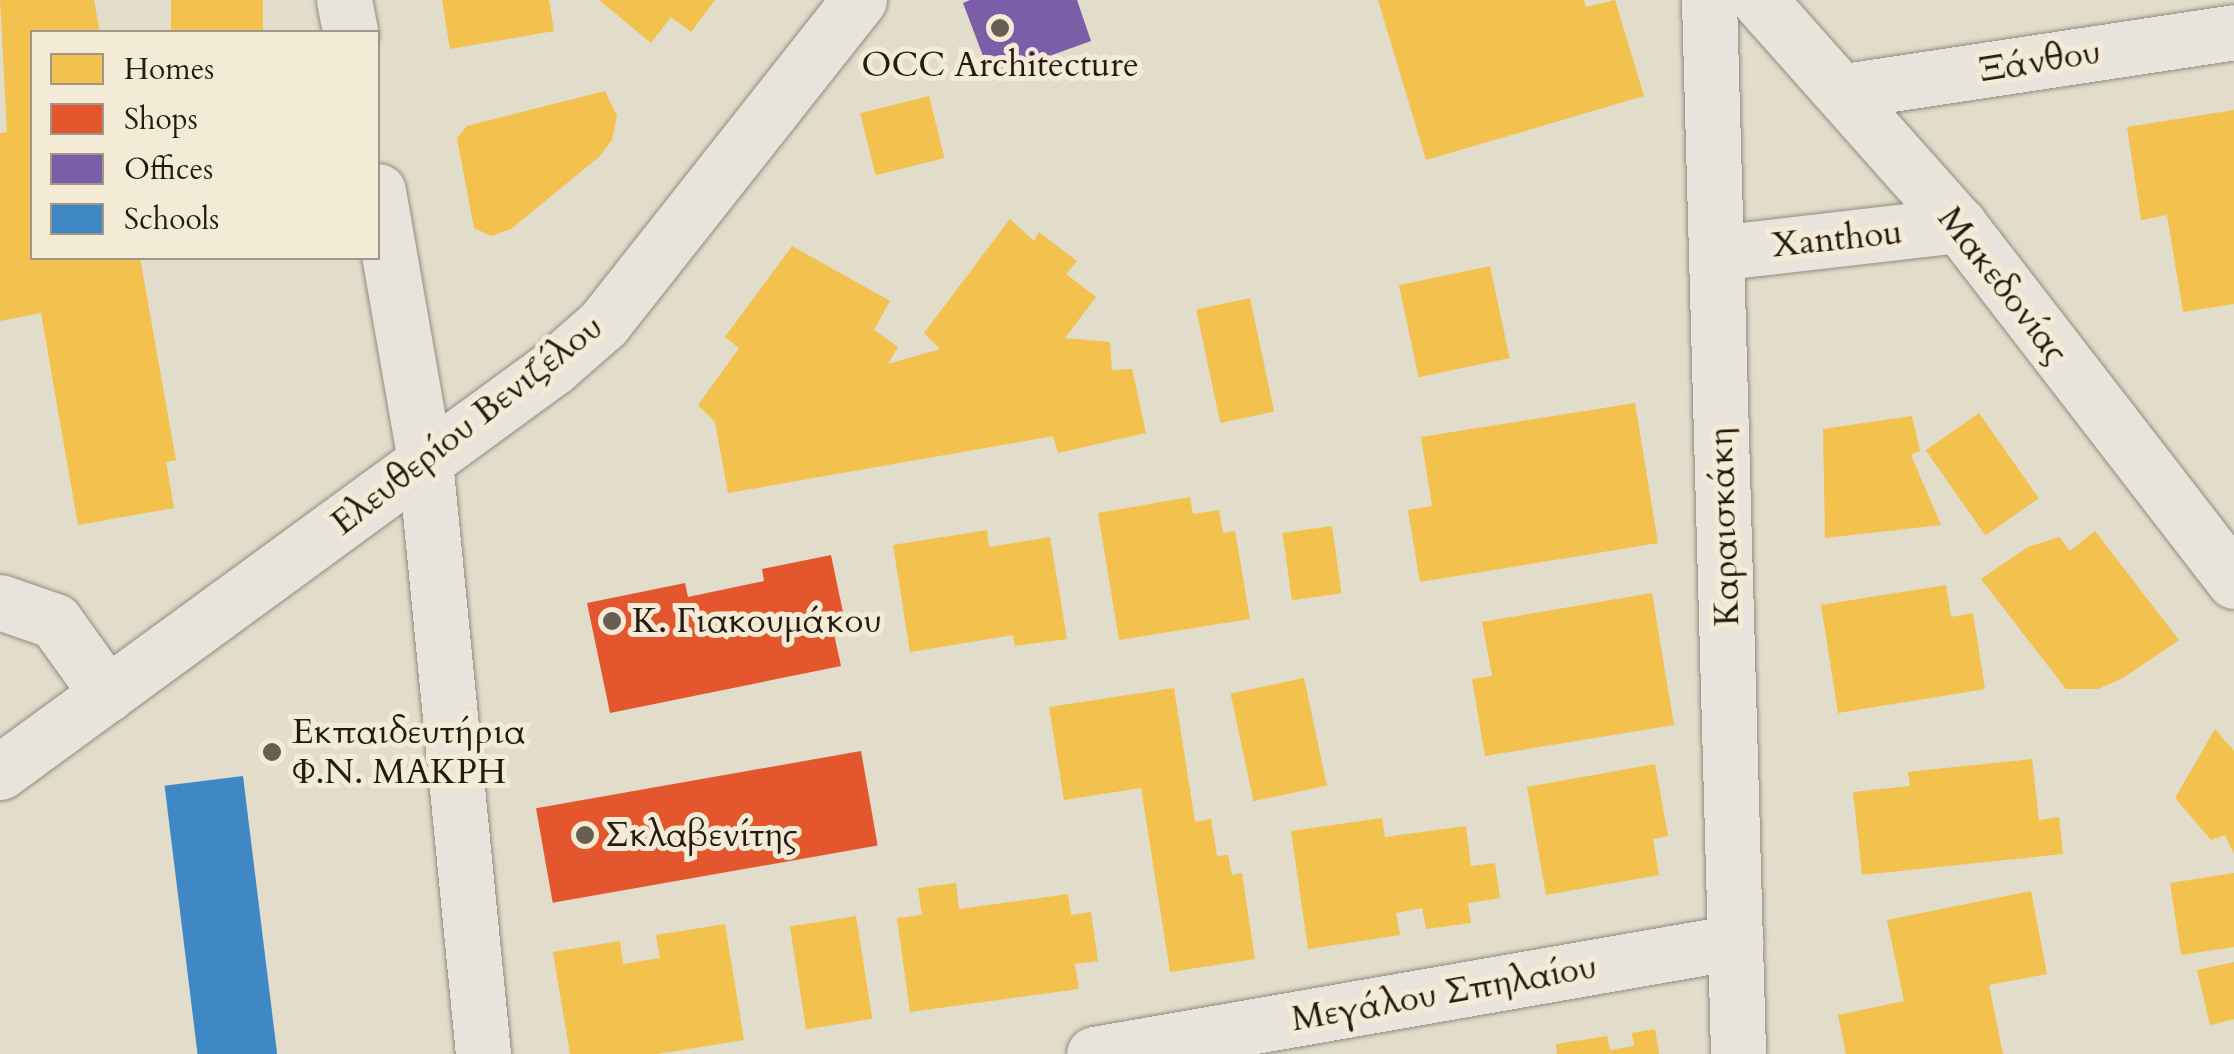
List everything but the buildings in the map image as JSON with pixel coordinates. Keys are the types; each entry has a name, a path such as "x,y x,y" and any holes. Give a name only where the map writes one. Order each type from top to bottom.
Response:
{"street":[{"path":"344,0 350,30"},
{"name":"Ελευθερίου Βενιζέλου","path":"0,772 425,461 604,324 859,0"},
{"name":"Καραισκάκη","path":"1709,0 1738,1054"},
{"name":"Μακεδονίας","path":"1758,0 1845,91 1959,226 2234,581"},
{"name":"Ξάνθου","path":"1845,91 2234,32"},
{"path":"380,202 425,461 483,1054"},
{"name":"Xanthou","path":"1716,253 1959,226"},
{"path":"0,602 55,621 107,694"},
{"name":"Μεγάλου Σπηλαίου","path":"1094,1054 1735,942"}],"place":[{"name":"OCC Architecture","path":"1000,28"},
{"name":"Κ. Γιακουμάκου","path":"612,621"},
{"name":"Εκπαιδευτήρια Φ.Ν. ΜΑΚΡΗ","path":"272,752"},
{"name":"Σκλαβενίτης","path":"585,835"}]}
